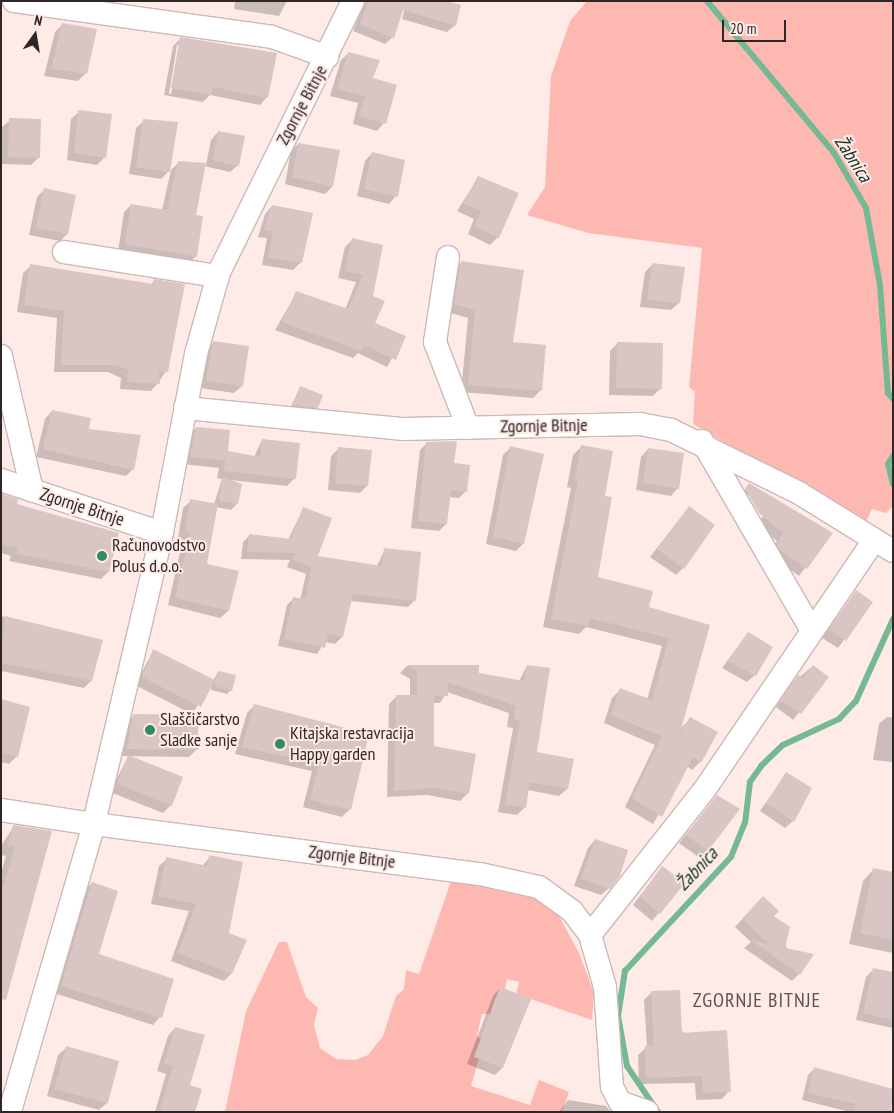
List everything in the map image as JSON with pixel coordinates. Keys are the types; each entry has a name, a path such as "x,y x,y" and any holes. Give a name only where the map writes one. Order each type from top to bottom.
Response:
{"street":[{"path":"14,1 272,37 328,57"},
{"name":"Zgornje Bitnje","path":"10,1112 94,824 162,533 185,408 218,276 253,196 328,57 353,1"},
{"path":"64,252 218,276"},
{"path":"448,257 435,342 468,428"},
{"path":"1,356 32,490"},
{"name":"Zgornje Bitnje","path":"185,408 404,429 640,424 702,441 799,493 884,546 811,629 705,789 590,935"},
{"path":"702,441 811,629"},
{"name":"Zgornje Bitnje","path":"1,480 162,533"},
{"name":"Zgornje Bitnje","path":"1,810 513,880 556,896 590,935 605,987 612,1087 620,1102 644,1110"}],"shaded area":[{"path":"587,1 893,1 893,506 886,513 872,509 864,526 693,424 695,392 689,387 702,248 588,233 527,215 545,187 551,76 570,21"},
{"path":"451,881 538,898 559,916 579,953 594,993 592,1020 516,994 519,982 507,979 503,999 495,998 491,1014 482,1014 477,1036 484,1041 471,1086 530,1105 539,1080 569,1092 562,1112 225,1112 246,1011 279,942 287,942 306,997 318,1008 314,1025 320,1048 336,1059 355,1060 368,1055 383,1036 396,996 404,989 406,970 419,974"}],"building":[{"path":"368,1 447,1 461,5 456,26 403,10 394,38 360,24"},
{"path":"62,23 97,29 87,74 51,69"},
{"path":"180,37 277,53 268,98 213,87 211,95 171,88"},
{"path":"348,52 380,60 373,78 397,85 386,124 359,116 365,96 337,89"},
{"path":"78,110 112,114 106,158 74,153"},
{"path":"9,118 41,119 40,158 8,157"},
{"path":"143,119 178,122 170,172 136,167"},
{"path":"218,131 245,136 239,166 213,160"},
{"path":"298,143 340,150 333,187 292,177"},
{"path":"372,152 405,160 398,197 364,189"},
{"path":"178,161 206,163 196,215 203,216 197,257 125,244 131,204 167,210"},
{"path":"478,176 519,193 499,238 474,226 481,211 463,203"},
{"path":"44,188 76,195 68,234 36,228"},
{"path":"272,205 313,213 302,263 268,258 273,231 264,230"},
{"path":"352,238 383,245 373,296 385,301 375,323 406,336 396,360 364,345 361,351 282,322 296,291 348,309 363,275 345,271"},
{"path":"461,261 524,270 513,342 546,345 542,391 468,385 475,310 454,304"},
{"path":"652,263 685,267 680,303 647,300"},
{"path":"30,264 153,284 154,279 185,284 168,372 159,371 160,384 127,382 128,370 116,365 61,365 64,311 24,305"},
{"path":"213,341 249,346 243,386 206,381"},
{"path":"617,342 663,343 662,389 616,388"},
{"path":"300,386 323,395 318,408 292,405"},
{"path":"52,410 91,418 89,429 141,435 134,470 43,449"},
{"path":"196,427 230,430 228,451 260,457 262,439 300,443 296,479 224,471 225,460 190,457"},
{"path":"457,441 454,463 470,465 467,492 451,490 447,524 418,521 426,442"},
{"path":"581,445 613,451 605,496 612,497 598,577 653,591 649,607 710,625 680,733 690,717 718,732 701,763 693,757 662,817 632,798 662,736 611,715 620,688 652,700 669,638 590,618 588,626 551,619 578,480 575,479"},
{"path":"510,446 544,454 524,544 493,537"},
{"path":"338,447 372,450 368,486 335,483"},
{"path":"648,448 684,453 679,489 643,483"},
{"path":"223,477 242,484 238,504 219,501"},
{"path":"749,483 833,533 807,569 780,550 777,544 783,533 759,513 745,489"},
{"path":"1,494 18,499 17,504 119,533 109,572 16,554 18,548 1,544"},
{"path":"190,499 218,504 207,564 239,571 229,611 175,598 190,532 185,531"},
{"path":"689,506 715,525 684,569 657,549"},
{"path":"303,507 332,518 318,556 382,566 384,548 421,552 416,601 353,594 343,637 328,634 325,648 284,639 293,597 305,599 312,567 293,560 296,553 247,552 249,534 291,539"},
{"path":"856,590 873,602 846,641 829,630"},
{"path":"5,616 103,640 92,681 1,663"},
{"path":"748,632 773,647 756,676 728,661"},
{"path":"153,649 215,680 201,707 142,677"},
{"path":"407,665 479,665 479,673 524,681 527,665 550,668 537,752 574,759 568,789 530,782 526,808 505,804 520,721 514,720 516,706 448,682 448,696 434,696 434,746 476,754 469,794 435,788 394,791 396,695 417,695 417,672"},
{"path":"813,665 829,677 801,714 781,700 798,675 803,678"},
{"path":"218,671 236,675 232,691 214,686"},
{"path":"1,699 30,707 18,757 1,753"},
{"path":"254,704 369,734 351,810 310,800 319,764 242,747"},
{"path":"133,714 198,715 198,750 127,749"},
{"path":"128,755 183,777 172,806 117,784"},
{"path":"786,772 812,788 794,822 766,803"},
{"path":"717,795 740,809 708,851 686,835"},
{"path":"13,825 52,831 6,1000 1,999 1,895 15,847 8,845"},
{"path":"595,839 628,850 620,876 610,889 581,879"},
{"path":"209,855 243,862 229,933 247,940 232,974 178,953 196,904 158,896 166,857 207,866"},
{"path":"662,866 685,883 660,914 640,897"},
{"path":"873,868 893,872 893,940 860,933"},
{"path":"92,882 118,891 99,954 174,979 162,1018 61,986"},
{"path":"763,896 779,911 774,916 790,927 785,948 814,954 800,975 751,940 769,944 742,919"},
{"path":"873,968 893,972 893,1020 863,1013"},
{"path":"500,987 531,999 503,1068 474,1057"},
{"path":"680,990 682,1033 727,1030 731,1092 703,1093 702,1076 646,1078 645,1046 654,1046 651,991"},
{"path":"175,1027 205,1035 190,1085 202,1089 195,1112 159,1112 173,1066 164,1064"},
{"path":"66,1046 119,1061 108,1103 54,1089"},
{"path":"814,1067 893,1089 891,1112 854,1112 856,1104 808,1093"}],"waterway":[{"name":"Žabnica","path":"707,1 834,153 866,208 880,285 888,393 893,399"},
{"name":"Žabnica","path":"893,456 888,464 893,484"},
{"name":"Žabnica","path":"658,1112 627,1066 618,1016 625,971 731,857 745,823 750,782 761,766 783,745 839,719 856,701 893,619"}],"place":[{"name":"Računovodstvo Polus d.o.o.","path":"102,556"},
{"name":"Slaščičarstvo Sladke sanje","path":"150,730"},
{"name":"Kitajska restavracija Happy garden","path":"280,744"}],"district":[{"name":"ZGORNJE BITNJE","path":"757,1000"}]}
